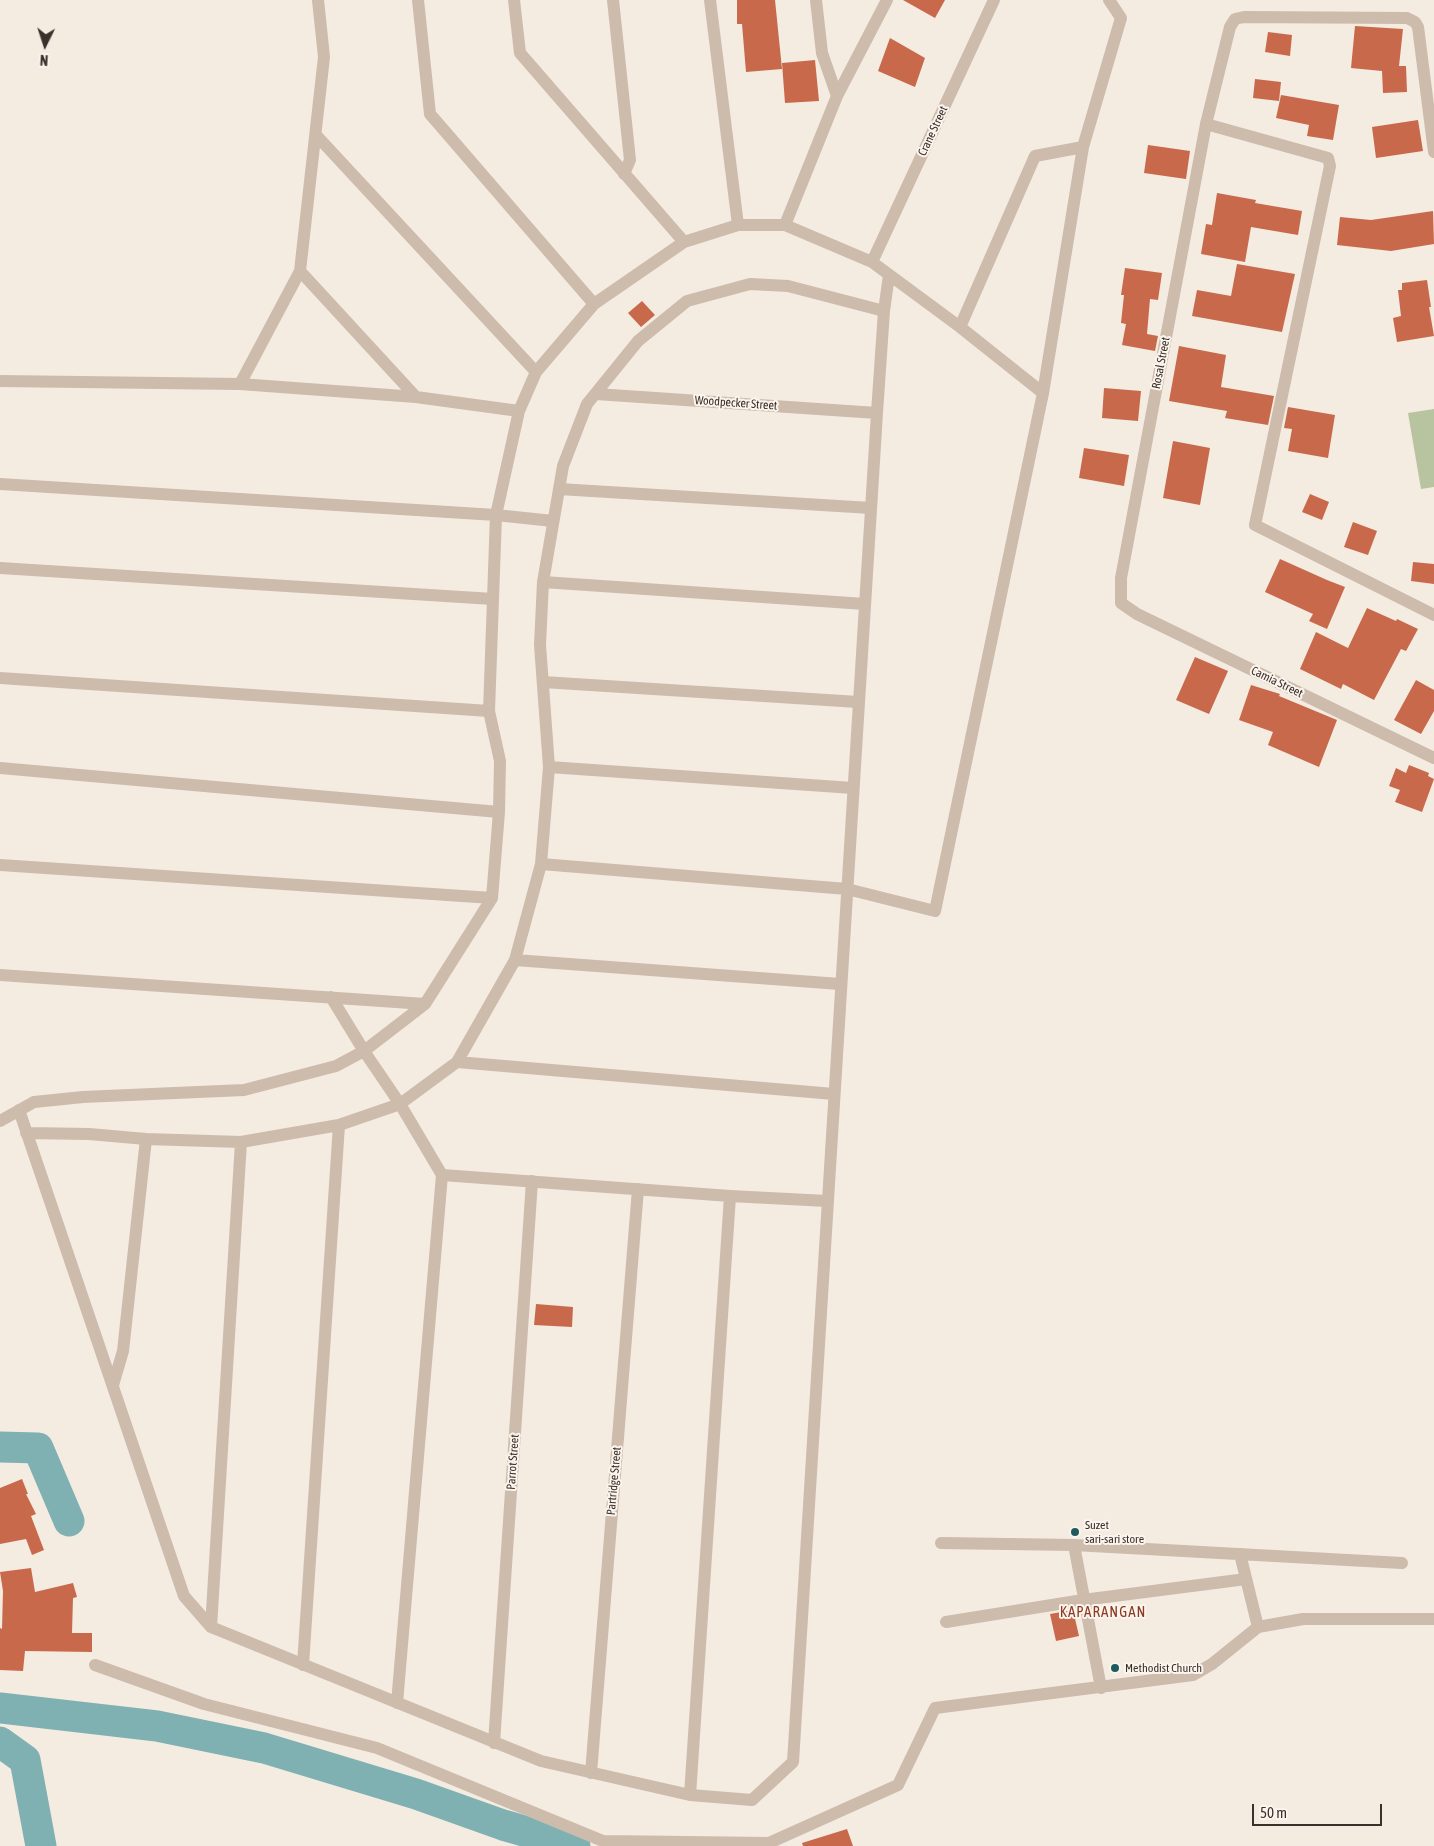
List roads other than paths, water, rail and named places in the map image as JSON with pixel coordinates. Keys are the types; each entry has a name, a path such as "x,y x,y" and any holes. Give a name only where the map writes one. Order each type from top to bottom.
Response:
{"street":[{"path":"240,384 300,271 324,57 318,0"},
{"path":"418,0 430,114 594,304"},
{"path":"514,0 520,53 684,242"},
{"path":"613,0 630,160 624,174"},
{"path":"710,0 738,225"},
{"path":"816,0 822,53 837,96"},
{"path":"785,224 837,96 887,0"},
{"name":"Crane Street","path":"872,262 994,0"},
{"path":"541,864 847,889 935,911 1043,393 1083,148 1121,18 1109,0"},
{"name":"Rosal Street","path":"1121,602 1121,578 1206,124 1230,27 1235,20 1244,17 1407,18 1415,22 1418,27 1434,152"},
{"path":"1206,124 1328,158 1330,166 1254,525 1434,615"},
{"path":"316,135 536,372"},
{"path":"960,327 1035,156 1083,148"},
{"path":"0,1121 34,1102 244,1090 336,1066 364,1051 424,1004 492,898 499,812 500,761 488,711 496,516 519,412 536,372 594,304 684,242 738,225 785,224 872,262 960,327 1043,393"},
{"path":"300,271 416,397"},
{"path":"18,1110 184,1596 211,1626 541,1761 690,1795 752,1800 793,1762 858,702 884,311 889,275"},
{"path":"26,1133 89,1134 146,1139 241,1142 339,1125 400,1104 457,1062 515,960 541,864 549,767 540,645 543,582 563,466 587,404 638,342 687,301 750,284 788,286 884,311"},
{"path":"0,381 240,384 416,397 519,412"},
{"name":"Woodpecker Street","path":"596,394 877,413"},
{"path":"0,484 553,521"},
{"path":"559,489 871,508"},
{"path":"0,568 493,599"},
{"path":"543,582 865,604"},
{"name":"Camia Street","path":"1121,602 1137,614 1434,758"},
{"path":"0,678 488,711"},
{"path":"543,682 858,702"},
{"path":"549,767 853,788"},
{"path":"0,768 499,812"},
{"path":"0,864 492,898"},
{"path":"515,960 840,984"},
{"path":"0,975 424,1004"},
{"path":"331,997 364,1051 400,1104 442,1175 397,1703"},
{"path":"457,1062 834,1094"},
{"path":"304,1665 339,1125"},
{"path":"113,1385 123,1351 146,1139"},
{"path":"211,1626 241,1142"},
{"path":"442,1175 730,1196 827,1201"},
{"name":"Parrot Street","path":"494,1742 532,1181"},
{"name":"Partridge Street","path":"591,1772 638,1189"},
{"path":"690,1795 730,1196"},
{"path":"941,1543 1074,1545 1402,1563"},
{"path":"1074,1545 1101,1688"},
{"path":"1240,1554 1258,1627"},
{"path":"946,1622 1083,1600 1246,1579"},
{"path":"95,1665 204,1704 377,1748 603,1840 769,1843 898,1784 935,1708 1192,1675 1212,1664 1258,1627 1303,1619 1434,1619"}],"waterway":[{"path":"0,1447 38,1448 69,1521"},
{"path":"0,1708 157,1726 264,1748 416,1794 503,1825 575,1846"},
{"path":"0,1742 25,1760 41,1846"}],"place":[{"name":"Suzet sari-sari store","path":"1075,1532"},
{"name":"Methodist Church","path":"1115,1668"}],"district":[{"name":"KAPARANGAN","path":"1103,1612"}]}
